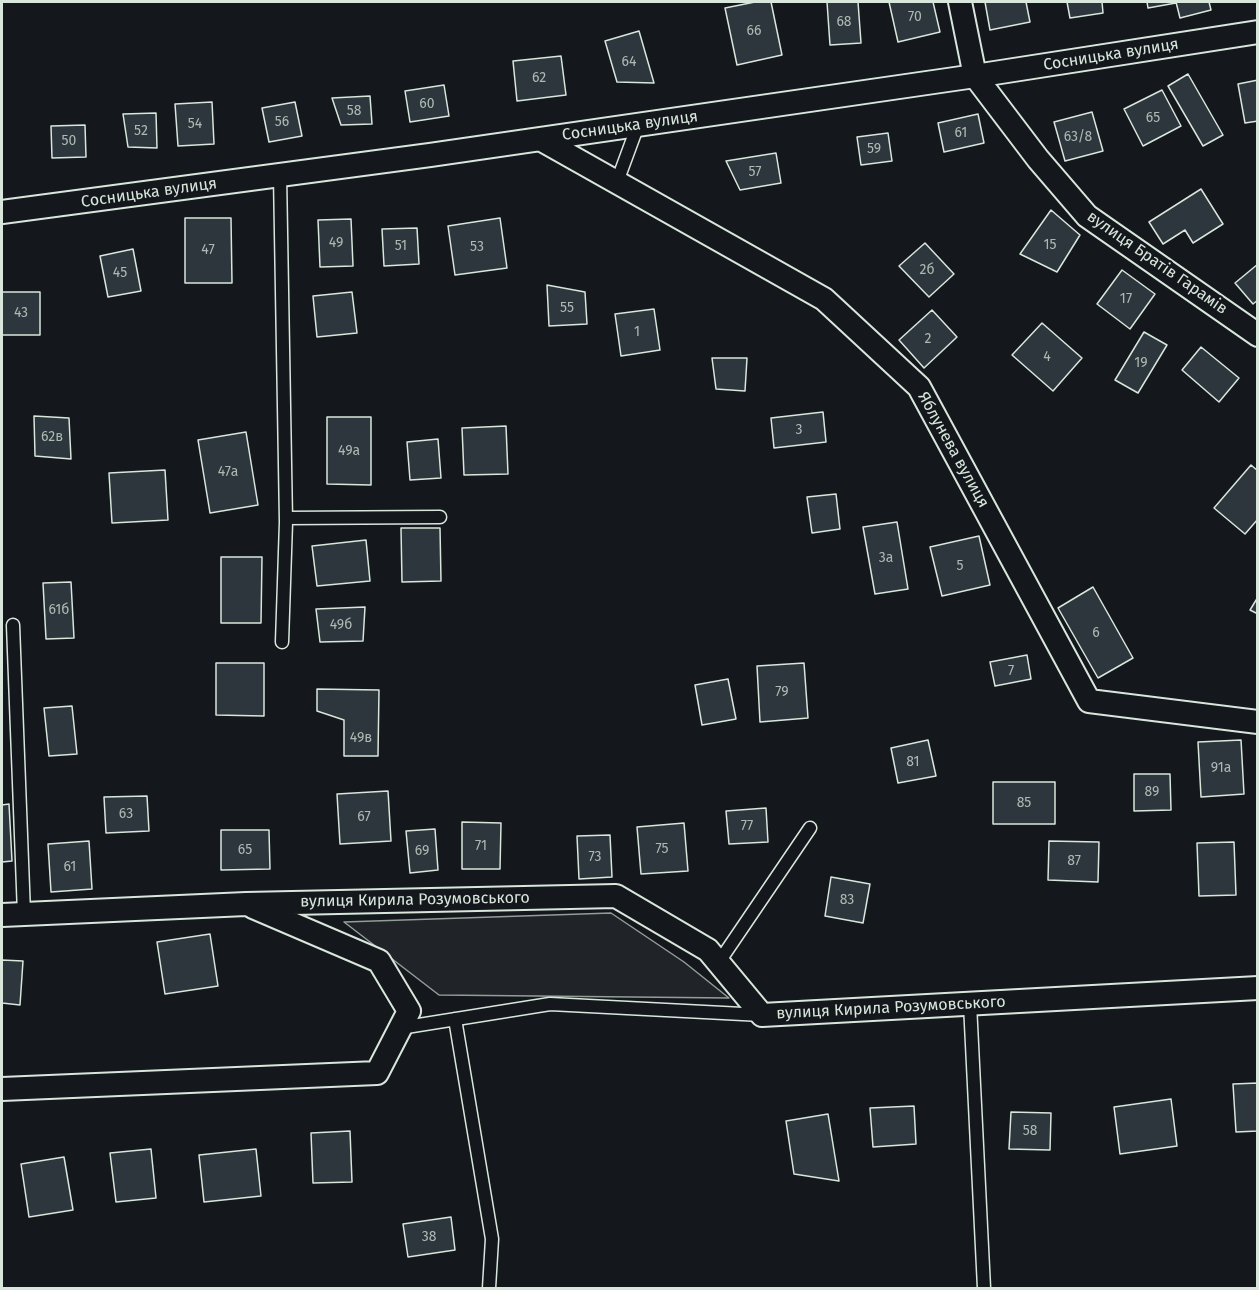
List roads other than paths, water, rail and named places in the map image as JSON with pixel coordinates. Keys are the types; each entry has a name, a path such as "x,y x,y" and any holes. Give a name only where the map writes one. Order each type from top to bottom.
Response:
{"street":[{"name":"вулиця Братів Гарамів","path":"960,2 975,76 1038,159 1087,216 1257,334"},
{"name":"Сосницька вулиця","path":"2,212 638,125 1257,32"},
{"name":"Яблунева вулиця","path":"540,139 824,299 919,387 1089,701 1257,722"},
{"name":"вулиця Кирила Розумовського","path":"2,915 246,904 616,896 708,950 762,1015 1257,988"},
{"name":"вулиця Кирила Розумовського","path":"2,1089 377,1073 409,1011 379,961 246,904"}],"lane":[{"path":"617,182 638,125"},
{"path":"280,175 286,518 282,642"},
{"path":"286,518 440,517"},
{"path":"13,626 24,914"},
{"path":"719,962 810,828"},
{"path":"400,1028 550,1004 762,1015"},
{"path":"970,1004 984,1288"},
{"path":"455,1019 492,1239 489,1288"}]}
